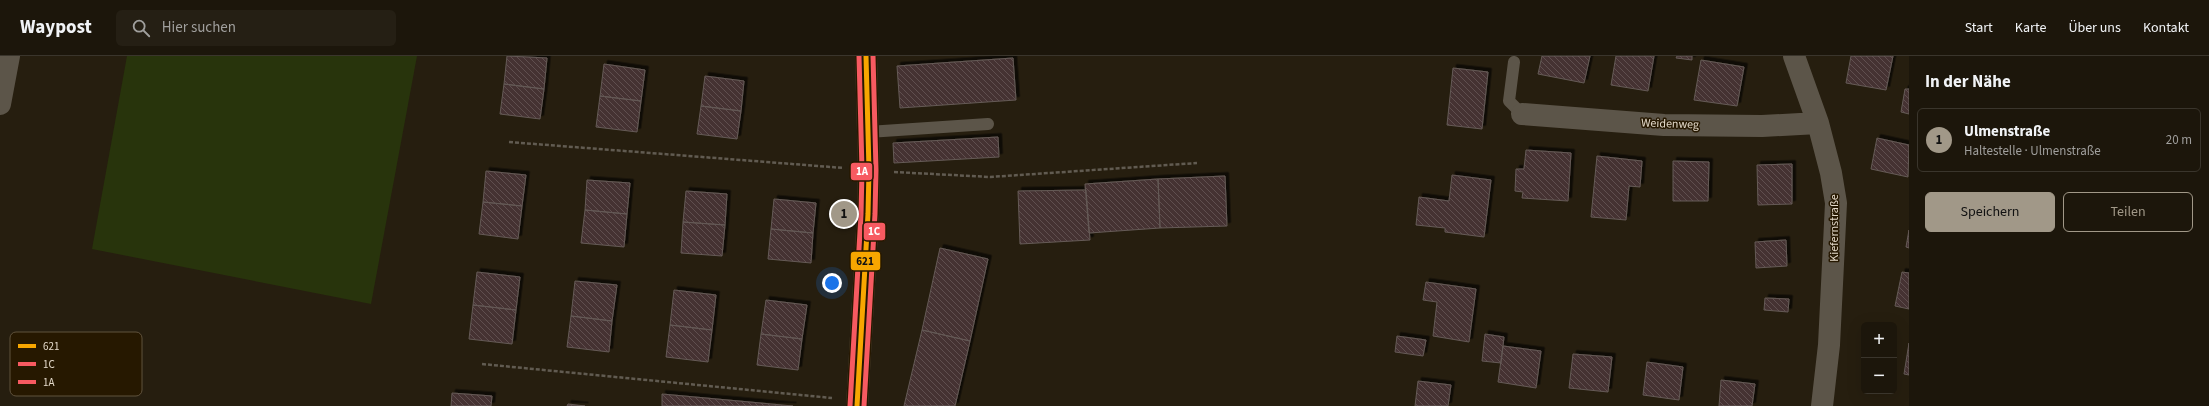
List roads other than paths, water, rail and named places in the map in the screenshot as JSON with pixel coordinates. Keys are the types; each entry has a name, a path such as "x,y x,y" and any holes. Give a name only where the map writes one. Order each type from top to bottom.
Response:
{"street":[{"path":"0,104 9,56"},
{"path":"858,403 869,170 866,56"},
{"name":"Kiefernstraße","path":"1794,56 1818,123 1832,173 1836,203 1829,338 1822,406"},
{"name":"Weidenweg","path":"1522,114 1664,125 1762,126 1818,123"}],"lane":[{"path":"1514,62 1508,101 1522,114"},
{"path":"868,132 988,124"}],"place":[{"name":"Ulmenstraße","path":"844,214"}]}
